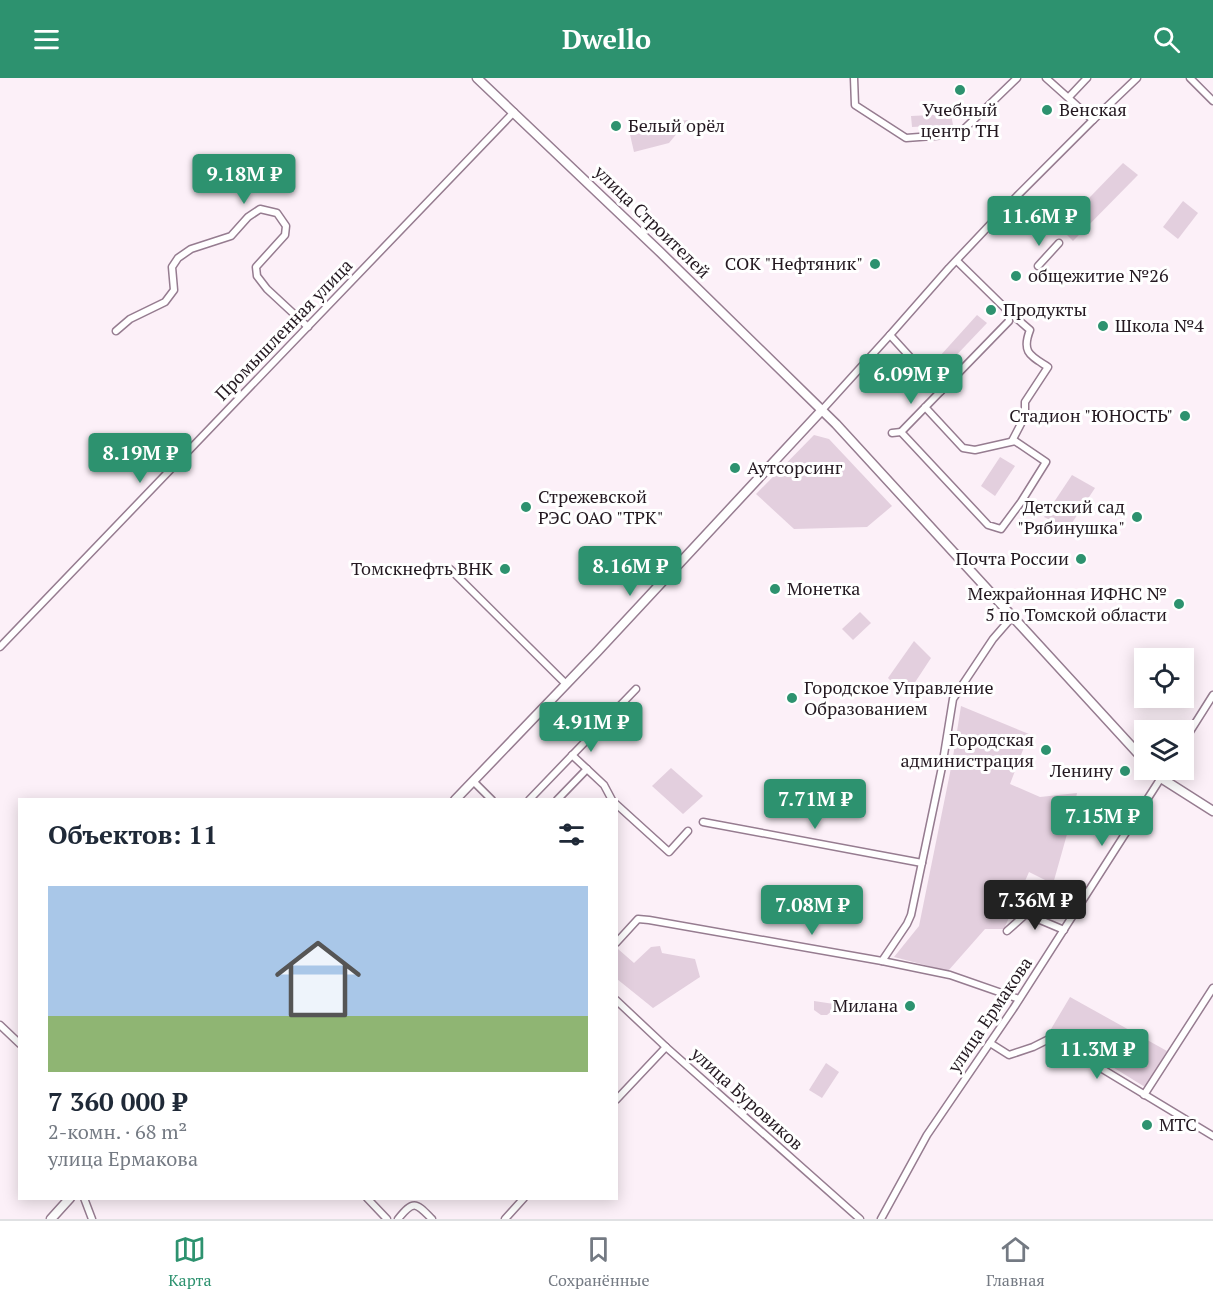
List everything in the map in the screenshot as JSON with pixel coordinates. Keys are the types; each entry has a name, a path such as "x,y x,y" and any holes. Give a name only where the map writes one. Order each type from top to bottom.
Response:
{"main road":[{"name":"улица Строителей","path":"479,79 822,410 1134,749"},
{"path":"457,798 706,536 822,410"},
{"path":"1164,780 1213,811"},
{"path":"51,1219 68,1200"}],"street":[{"path":"854,78 855,105 906,138 959,134 1017,78"},
{"path":"1046,78 1093,120"},
{"path":"1069,98 1088,78"},
{"path":"822,410 1017,196 1137,78"},
{"path":"1190,78 1213,101"},
{"name":"Промышленная улица","path":"0,647 514,112"},
{"path":"116,331 130,319 169,298 174,290 172,267 178,258 191,249 231,236 248,217 261,209 278,213 286,226 285,235 256,267 257,276 267,289 308,327"},
{"path":"1038,266 1059,243"},
{"path":"957,261 1030,330 1026,349 1028,354 1048,366 1025,402 1025,416 1012,441"},
{"path":"892,433 901,432 1009,321 1008,311"},
{"path":"890,335 941,391"},
{"path":"901,432 988,525 1001,529 1046,462 1015,441 975,450 963,448 925,407"},
{"path":"450,569 566,684"},
{"path":"882,961 908,924 911,915 942,766 953,699 993,639 1013,616"},
{"path":"531,798 636,689"},
{"path":"1194,725 1213,694"},
{"path":"572,755 604,785 610,798"},
{"path":"559,798 587,769"},
{"name":"улица Ермакова","path":"881,1219 927,1135 1019,999 1160,780"},
{"path":"473,781 490,798"},
{"path":"618,806 669,852 688,831"},
{"path":"703,822 922,863"},
{"path":"1007,931 1026,914 1064,930"},
{"path":"618,941 638,919 649,920 950,975 1019,999"},
{"path":"1144,1095 1213,988"},
{"name":"улица Буровиков","path":"618,1002 860,1219"},
{"path":"0,1025 18,1042"},
{"path":"990,1043 1009,1055 1051,1038 1213,1136"},
{"path":"618,1098 666,1047"},
{"path":"85,1200 92,1219"},
{"path":"369,1200 387,1219"},
{"path":"505,1219 522,1200"},
{"path":"398,1219 409,1206 418,1205 432,1219"}],"shaded area":[{"path":"951,114 953,125 912,127 911,116"},
{"path":"688,120 669,143 634,152 628,126"},
{"path":"1123,163 1138,175 1073,241 1060,228"},
{"path":"1183,201 1198,213 1178,239 1163,227"},
{"path":"977,315 987,323 948,364 940,356"},
{"path":"814,435 829,439 892,506 867,527 794,529 756,494"},
{"path":"1000,457 1015,466 995,496 981,486"},
{"path":"1072,475 1095,488 1068,529 1044,517"},
{"path":"860,612 871,623 853,640 842,629"},
{"path":"914,641 931,658 906,696 888,678"},
{"path":"961,706 1029,734 1010,784 1040,797 1077,793 1053,884 1029,872 1004,929 985,929 948,971 894,957 919,926 952,763"},
{"path":"671,768 703,796 683,814 652,786"},
{"path":"660,946 662,953 695,959 700,977 653,1008 618,980 618,949 634,963 651,947"},
{"path":"1070,997 1167,1051 1145,1087 1051,1029"},
{"path":"814,1001 834,1004 833,1010 827,1015 821,1015 814,1010"},
{"path":"826,1063 839,1072 822,1098 809,1090"}],"place":[{"name":"Учебный центр ТН","path":"960,90"},
{"name":"Венская","path":"1047,110"},
{"name":"Белый орёл","path":"616,126"},
{"name":"СОК \"Нефтяник\"","path":"875,264"},
{"name":"общежитие №26","path":"1016,276"},
{"name":"Продукты","path":"991,310"},
{"name":"Школа №4","path":"1103,326"},
{"name":"Стадион \"ЮНОСТЬ\"","path":"1185,416"},
{"name":"Аутсорсинг","path":"735,468"},
{"name":"Стрежевской РЭС ОАО \"ТРК\"","path":"526,507"},
{"name":"Детский сад \"Рябинушка\"","path":"1137,517"},
{"name":"Почта России","path":"1081,559"},
{"name":"Томскнефть ВНК","path":"505,569"},
{"name":"Монетка","path":"775,589"},
{"name":"Межрайонная ИФНС № 5 по Томской области","path":"1179,604"},
{"name":"Городское Управление Образованием","path":"792,698"},
{"name":"Городская администрация","path":"1046,750"},
{"name":"Ленину","path":"1125,771"},
{"name":"Милана","path":"910,1006"},
{"name":"МТС","path":"1147,1125"}]}
